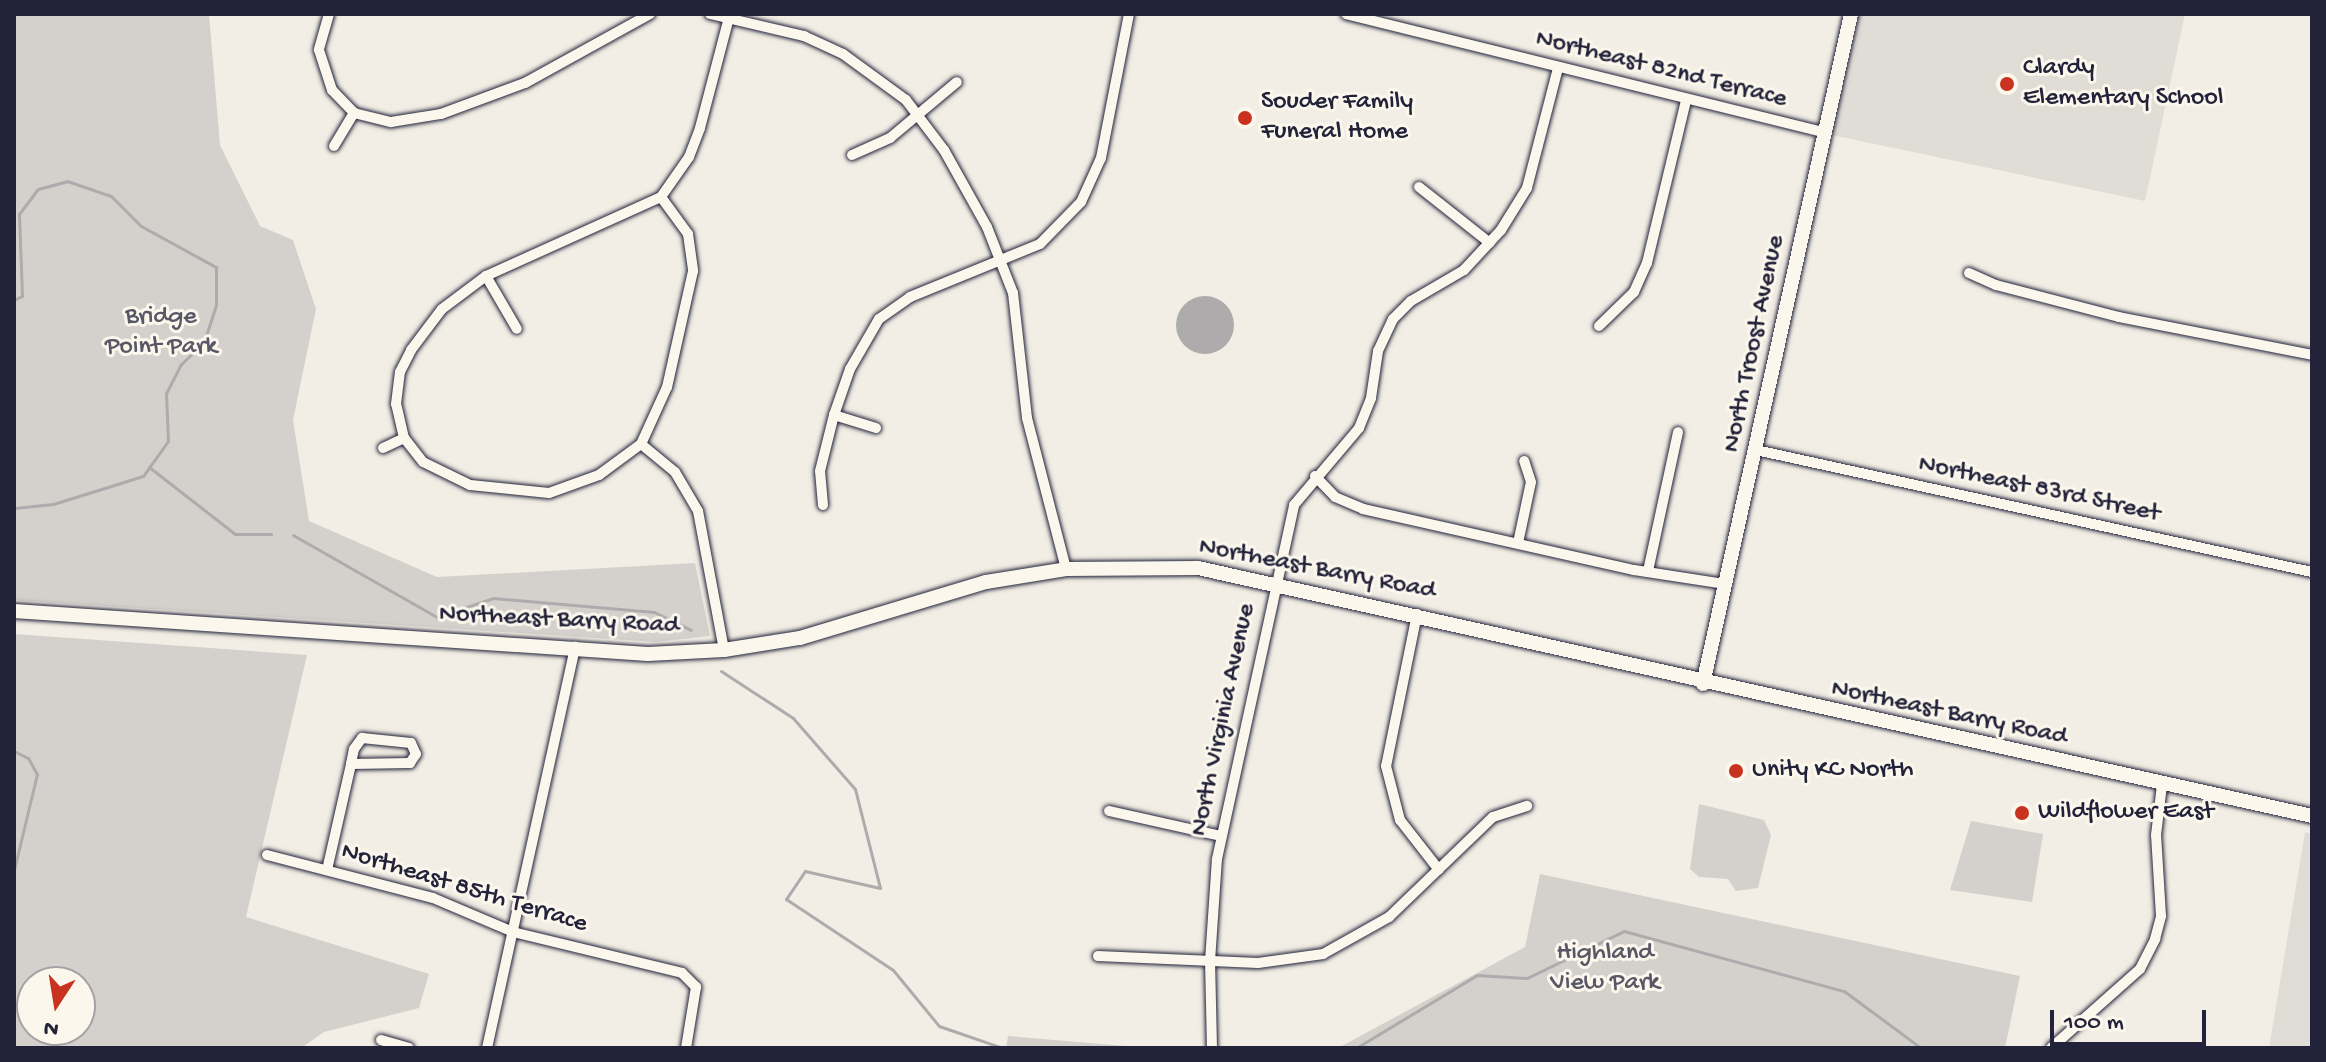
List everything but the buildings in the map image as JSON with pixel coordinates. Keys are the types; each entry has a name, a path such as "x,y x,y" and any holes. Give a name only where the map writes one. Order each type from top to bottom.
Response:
{"main road":[{"name":"North Troost Avenue","path":"1703,684 1851,14"},
{"name":"Northeast Barry Road","path":"14,611 648,654 724,650 800,638 986,582 1066,569 1198,568 1277,581 1703,684 2312,816"}],"street":[{"path":"329,14 321,36 320,63 332,90 354,113 375,121 412,121 474,104 525,83 650,14"},
{"path":"710,14 730,16 824,44 872,74 918,113 944,150 1002,259 1019,322 1027,418 1066,569"},
{"path":"823,505 820,471 834,415 850,369 879,319 910,297 1052,235 1088,189 1101,158 1129,14"},
{"name":"Northeast 82nd Terrace","path":"1346,14 1826,133"},
{"path":"661,197 688,234 693,271 671,376 641,444 585,482 549,493 525,493 449,478 423,462 404,438 397,389 411,350 442,309 486,276 661,197 689,157 700,128 730,16"},
{"name":"North Virginia Avenue","path":"1212,1048 1210,961 1221,836 1294,505 1366,414 1378,351 1393,319 1411,301 1464,270 1490,243 1527,188 1558,68"},
{"path":"852,155 890,138 957,82"},
{"path":"1599,326 1624,305 1647,263 1686,100"},
{"path":"334,146 354,113"},
{"path":"1419,187 1490,243"},
{"path":"1969,273 1996,285 2119,317 2312,355"},
{"path":"486,276 517,329"},
{"path":"834,415 876,428"},
{"path":"1648,571 1678,432"},
{"path":"383,448 404,438"},
{"path":"641,444 675,472 693,497 724,650"},
{"name":"Northeast 83rd Street","path":"1756,450 2312,572"},
{"path":"1518,543 1531,482 1524,461"},
{"path":"1315,476 1335,497 1363,509 1648,571 1724,584"},
{"path":"1417,614 1387,750 1388,783 1405,828 1439,870"},
{"path":"487,1048 575,647"},
{"path":"327,870 351,764 362,738 411,743 416,754 410,763 351,764"},
{"path":"2051,1048 2140,969 2155,939 2161,916 2156,835 2162,785"},
{"path":"1098,956 1275,963 1341,947 1382,922 1493,817 1527,806"},
{"path":"1109,811 1221,836"},
{"name":"Northeast 85th Terrace","path":"267,855 453,904 513,932 682,973 692,981 696,1001 686,1048"},
{"path":"381,1040 409,1048"}],"shaded area":[{"name":"Clardy Elementary School","path":"1859,14 2185,14 2145,201 1832,135"},
{"path":"1205,296 1216,298 1225,305 1232,314 1232,336 1225,345 1216,352 1205,354 1194,352 1185,345 1178,336 1176,325 1178,314 1185,305 1194,298"},
{"path":"2305,832 2312,834 2312,1048 2269,1048"}],"green space":[{"name":"Bridge Point Park","path":"14,14 209,14 220,145 260,226 293,240 316,309 293,420 309,521 437,577 695,563 710,636 656,642 14,600"},
{"path":"14,634 307,655 246,917 429,974 419,1008 324,1032 301,1048 14,1048"},
{"path":"1699,804 1764,820 1771,835 1758,888 1736,891 1728,879 1699,877 1690,869"},
{"path":"1971,821 2043,834 2032,902 1950,890"},
{"name":"Highland View Park","path":"1540,874 2020,976 2005,1048 1338,1048 1525,947"},
{"path":"1008,1036 1149,1048 1006,1048"}],"waterway":[{"path":"14,300 22,296 19,214 38,189 67,181 111,196 141,226 216,267 216,305 204,342 181,364 166,393 168,441 143,476 53,504 14,508"},
{"path":"149,467 235,534 271,534"},
{"path":"293,535 437,617 493,598 654,612 691,630"},
{"path":"721,671 793,718 855,789 880,888 805,871 786,899 893,970 939,1026 1003,1048"},
{"path":"14,751 28,758 37,774 14,870"},
{"path":"1356,1048 1477,975 1527,978 1624,931 1844,991 1921,1048"}],"place":[{"name":"Clardy Elementary School","path":"2007,84"},
{"name":"Souder Family Funeral Home","path":"1245,118"},
{"name":"Unity KC North","path":"1736,771"},
{"name":"Wildflower East","path":"2022,813"}]}
